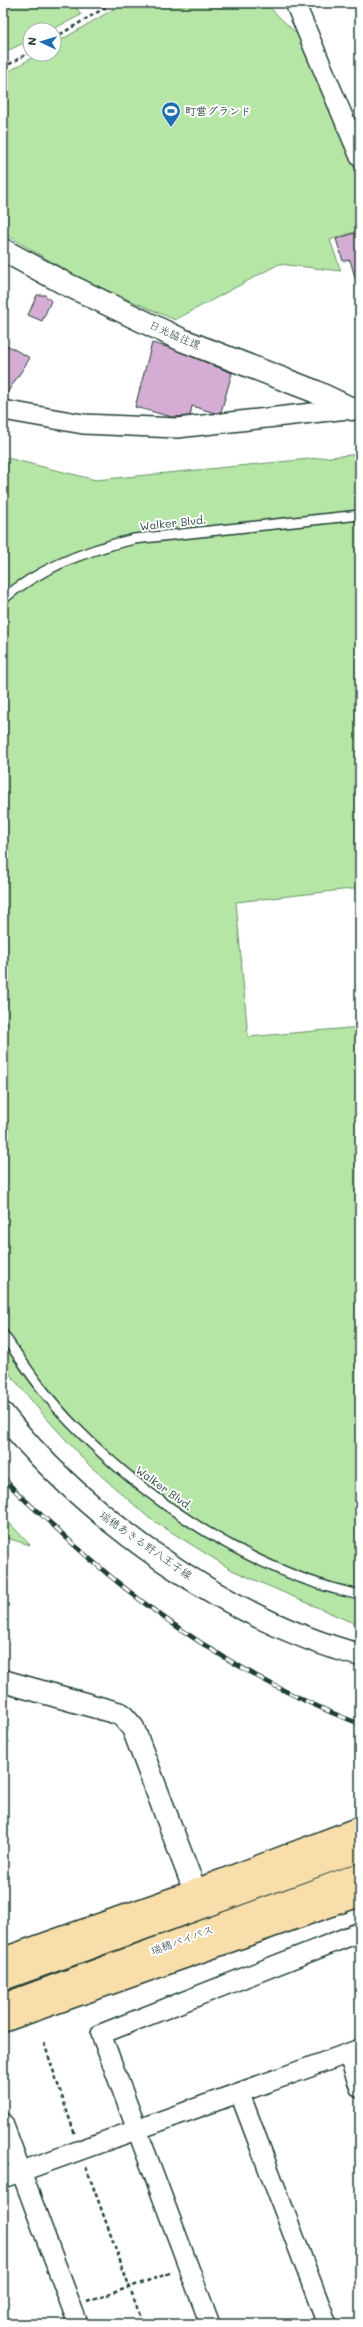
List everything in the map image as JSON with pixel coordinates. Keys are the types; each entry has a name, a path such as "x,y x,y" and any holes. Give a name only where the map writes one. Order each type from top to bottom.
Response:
{"highway":[{"path":"3,1959 195,1891 360,1828"},
{"path":"3,1979 360,1850"},
{"name":"瑞穂バイパス","path":"3,2005 360,1874"},
{"path":"3,2021 360,1895"}],"street":[{"path":"295,3 360,157"},
{"name":"日光脇往還","path":"3,250 64,283 182,340 356,408"},
{"path":"3,410 83,424 177,428 356,408"},
{"name":"瑞穂あきる野八王子線","path":"3,1414 51,1466 101,1515 176,1569 257,1616 301,1634 360,1655"},
{"path":"3,1681 121,1714 128,1720 133,1728 195,1891"},
{"path":"210,2324 139,2131 101,2034 360,1932"},
{"path":"3,2178 139,2131 354,2052 360,2088"},
{"path":"240,2094 327,2324"},
{"path":"3,2123 75,2316"}],"lane":[{"name":"Walker Blvd.","path":"3,599 38,575 68,559 99,547 153,537 360,515"},
{"name":"Walker Blvd.","path":"3,1334 34,1379 74,1426 125,1475 177,1514 221,1540 265,1562 312,1581 360,1595"}],"path":[{"path":"62,33 113,3"},
{"path":"3,68 22,57"},
{"path":"44,2043 80,2151 143,2324"},
{"path":"75,2316 129,2286 188,2267"}],"green space":[{"path":"3,3 74,3 81,15 62,24 62,22 22,22 22,44 3,53"},
{"name":"町営グランド","path":"124,3 265,3 301,38 360,181 360,230 330,240 341,271 279,264 175,320 79,278 3,233 3,75 25,62 62,62 62,39"},
{"path":"360,454 360,888 236,902 248,1037 360,1027 360,1626 232,1570 149,1518 89,1465 46,1418 3,1366 3,457 96,480"},
{"path":"3,1516 30,1545 3,1537"}],"building":[{"path":"358,232 360,240 360,283 357,284 350,260 343,261 336,239"},
{"path":"37,295 45,295 51,301 42,321 28,315"},
{"path":"3,343 30,358 3,399"},
{"path":"152,343 171,348 232,373 221,412 215,413 192,406 190,416 172,417 135,407"}],"railway":[{"path":"3,1477 22,1497 124,1588 198,1641 277,1687 318,1707 360,1724"}],"place":[{"name":"町営グランド","path":"171,128"}]}
